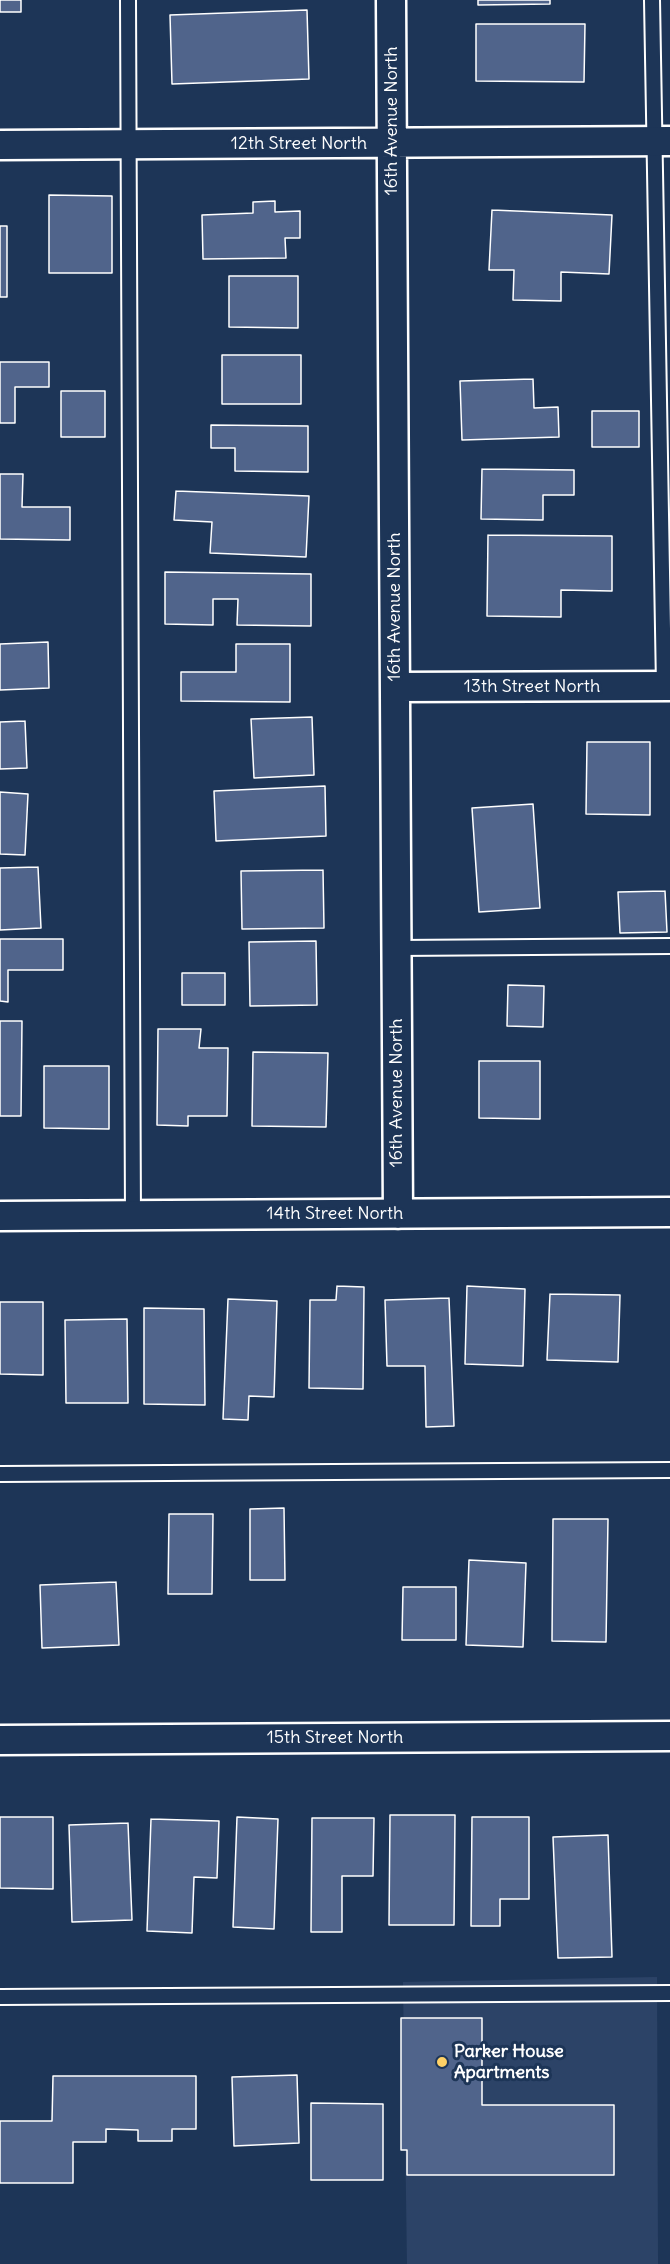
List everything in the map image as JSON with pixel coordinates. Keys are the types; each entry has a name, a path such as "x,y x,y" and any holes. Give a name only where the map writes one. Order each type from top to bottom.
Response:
{"street":[{"name":"16th Avenue North","path":"391,0 398,1214"},
{"name":"12th Street North","path":"0,145 661,142"},
{"name":"13th Street North","path":"395,687 667,686"},
{"name":"14th Street North","path":"0,1216 670,1212"},
{"name":"15th Street North","path":"0,1740 670,1736"}],"lane":[{"path":"128,0 133,1215"},
{"path":"652,0 661,142 667,686"},
{"path":"397,948 670,946"},
{"path":"0,1474 670,1470"},
{"path":"0,1997 670,1993"}],"shaded area":[{"path":"657,1977 658,2264 407,2264 403,1982"}],"building":[{"path":"0,0 21,0 21,12 0,12"},
{"path":"478,0 550,0 550,4 478,5"},
{"path":"307,10 309,79 172,84 170,15"},
{"path":"476,24 585,24 584,82 476,81"},
{"path":"49,195 112,196 112,273 49,273"},
{"path":"275,201 275,212 300,211 300,238 285,238 286,258 203,259 202,215 253,213 253,202"},
{"path":"492,210 612,215 609,274 561,272 561,301 513,300 514,270 489,270"},
{"path":"0,226 7,226 7,297 0,297"},
{"path":"229,276 298,276 298,328 229,327"},
{"path":"222,355 301,355 301,404 222,404"},
{"path":"0,362 49,362 49,387 15,387 15,423 0,423"},
{"path":"533,379 534,408 558,407 559,437 462,440 460,381"},
{"path":"61,391 105,391 105,437 61,437"},
{"path":"592,411 639,411 639,447 592,447"},
{"path":"211,425 308,426 308,472 235,471 235,448 211,448"},
{"path":"482,469 574,470 574,495 543,495 543,520 481,519"},
{"path":"0,474 23,474 22,507 70,507 70,540 0,539"},
{"path":"176,491 309,496 306,557 210,553 212,522 174,520"},
{"path":"488,535 612,536 612,591 561,590 561,617 487,616"},
{"path":"165,572 311,574 311,626 237,625 238,599 213,599 213,625 165,624"},
{"path":"48,642 49,688 0,690 0,644"},
{"path":"236,644 290,644 290,702 181,701 181,672 236,672"},
{"path":"312,717 314,775 254,778 251,719"},
{"path":"25,721 27,768 0,769 0,722"},
{"path":"587,742 650,742 650,815 586,814"},
{"path":"325,786 326,836 216,841 214,791"},
{"path":"0,792 28,794 25,855 0,854"},
{"path":"533,804 540,908 479,912 472,808"},
{"path":"38,867 41,928 0,930 0,868"},
{"path":"323,870 324,928 242,929 241,871"},
{"path":"665,891 667,932 620,933 618,892"},
{"path":"0,939 63,939 63,970 8,970 8,1002 0,1001"},
{"path":"316,941 317,1005 250,1006 249,942"},
{"path":"182,973 225,973 225,1005 182,1005"},
{"path":"508,985 544,986 543,1027 507,1026"},
{"path":"0,1021 22,1021 21,1116 0,1116"},
{"path":"158,1029 201,1029 199,1048 228,1048 227,1116 188,1116 188,1126 157,1125"},
{"path":"253,1052 328,1053 326,1127 252,1126"},
{"path":"479,1061 540,1061 540,1119 479,1118"},
{"path":"44,1066 109,1066 109,1129 44,1128"},
{"path":"337,1286 364,1287 363,1389 309,1388 310,1300 336,1300"},
{"path":"467,1286 525,1289 523,1366 465,1364"},
{"path":"550,1294 620,1295 618,1362 547,1360"},
{"path":"449,1298 454,1426 426,1427 425,1366 387,1366 385,1300"},
{"path":"228,1299 277,1301 274,1397 249,1396 248,1420 223,1419"},
{"path":"0,1302 43,1302 43,1375 0,1374"},
{"path":"144,1308 204,1309 205,1405 144,1404"},
{"path":"127,1319 128,1403 66,1403 65,1320"},
{"path":"284,1508 285,1580 250,1580 250,1509"},
{"path":"169,1514 213,1514 212,1594 168,1594"},
{"path":"553,1519 608,1519 606,1642 552,1641"},
{"path":"469,1560 526,1563 523,1647 466,1645"},
{"path":"116,1582 119,1645 42,1648 40,1585"},
{"path":"403,1587 456,1587 456,1640 402,1640"},
{"path":"390,1815 455,1815 454,1925 389,1925"},
{"path":"0,1817 53,1817 53,1889 0,1888"},
{"path":"237,1817 278,1819 274,1929 233,1927"},
{"path":"472,1817 529,1817 529,1899 500,1899 500,1926 471,1926"},
{"path":"312,1818 374,1818 373,1876 342,1876 342,1932 311,1932"},
{"path":"151,1819 219,1821 217,1878 194,1877 192,1933 147,1931"},
{"path":"128,1823 132,1920 72,1922 69,1825"},
{"path":"608,1835 612,1957 558,1958 553,1837"},
{"name":"Parker House Apartments","path":"401,2018 482,2018 482,2105 614,2105 614,2175 407,2175 407,2150 401,2150"},
{"path":"297,2075 299,2143 234,2146 232,2077"},
{"path":"53,2076 196,2076 196,2129 172,2129 172,2141 138,2141 138,2130 106,2129 106,2142 73,2142 73,2183 0,2183 0,2121 52,2121"},
{"path":"311,2103 383,2104 383,2180 311,2180"}],"place":[{"name":"Parker House Apartments","path":"442,2062"}]}
